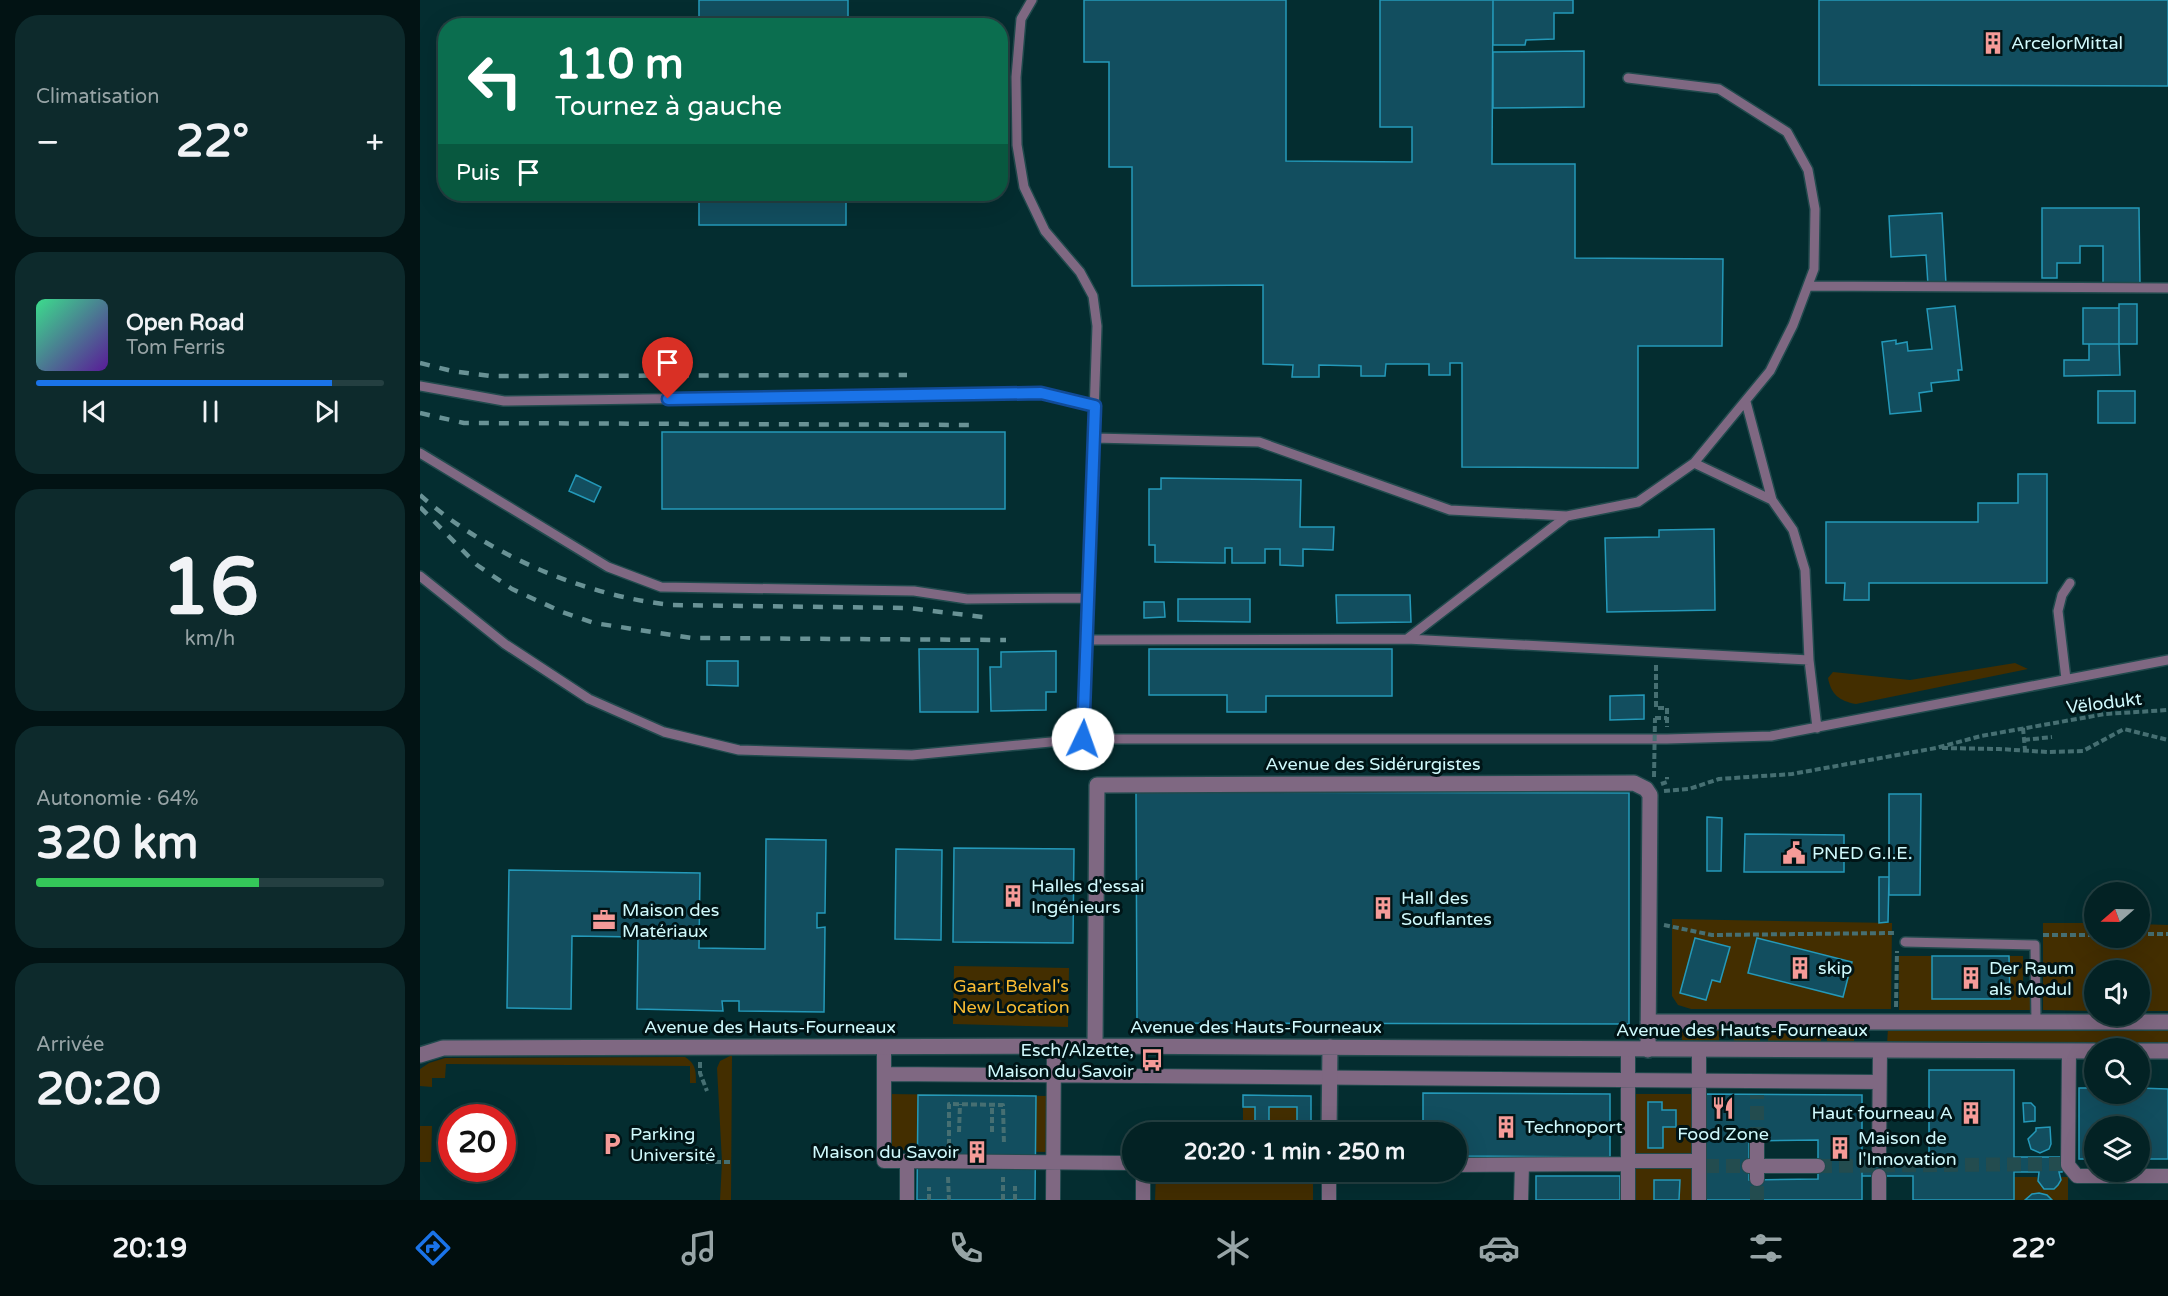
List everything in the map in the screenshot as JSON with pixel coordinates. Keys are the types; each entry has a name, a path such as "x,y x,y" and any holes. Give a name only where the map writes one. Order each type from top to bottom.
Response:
{"street":[{"name":"Avenue des Sidérurgistes","path":"1095,1046 1097,784 1634,783 1646,789 1650,795"},
{"path":"1648,1050 1650,795"},
{"name":"Avenue des Hauts-Fourneaux","path":"1648,1022 2168,1023"},
{"name":"Avenue des Hauts-Fourneaux","path":"420,1055 443,1048 699,1046 2084,1051"},
{"path":"1053,1200 1054,1046"},
{"path":"884,1047 884,1161 1122,1163"},
{"path":"1329,1122 1330,1047"},
{"path":"1628,1049 1628,1200"},
{"path":"1699,1050 1701,1164 1699,1200"},
{"path":"1879,1156 1880,1050"},
{"path":"2069,1051 2065,1164 2078,1176 2168,1176"},
{"path":"2150,1051 2168,1051"},
{"path":"884,1074 1699,1080 1757,1088 1880,1082"},
{"path":"1757,1141 1755,1170 1818,1166"},
{"path":"907,1161 907,1200"},
{"path":"1467,1165 1701,1164"},
{"path":"1521,1200 1522,1165"},
{"path":"1879,1200 1880,1176"},
{"path":"1143,1182 1143,1200"},
{"path":"1329,1182 1329,1200"}],"lane":[{"path":"1032,0 1021,19 1016,77 1017,145 1024,187 1045,231 1080,272 1093,296 1097,326 1083,739"},
{"path":"1094,438 1259,442 1450,510 1567,516 1638,502 1694,463 1770,371 1793,324 1814,269 1815,209 1808,170 1787,132 1719,89 1628,78"},
{"path":"1808,286 2168,288"},
{"path":"420,386 504,401 1041,393 1095,406"},
{"path":"1746,402 1772,500 1793,530 1805,570 1809,660 1817,728"},
{"path":"420,453 608,567 662,587 914,591 967,599 1089,598"},
{"path":"1694,463 1772,500"},
{"path":"1407,639 1567,516"},
{"path":"420,576 506,644 589,699 664,732 739,750 912,755 1083,739 1667,739 1771,736 2168,660"},
{"path":"2066,680 2058,611 2062,595 2070,584"},
{"path":"1088,640 1407,639 1809,660"},
{"path":"1905,942 2036,945 2036,1023"}],"path":[{"path":"1656,652 1656,708 1667,708 1667,739"},
{"name":"Vëlodukt","path":"1936,748 1981,736 2043,724 2105,714 2168,710"},
{"path":"1654,777 1655,718 1668,718"},
{"path":"2023,728 2025,750"},
{"path":"1650,795 1660,791 1689,789 1719,779 1775,777 1936,748 2083,751 2124,729 2168,740"},
{"path":"2024,740 2052,737"},
{"path":"1672,928 1712,935 1897,933 1896,1022"},
{"path":"2036,945 2043,935 2084,934"},
{"path":"2150,934 2168,934"},
{"path":"699,1046 700,1073 707,1091"},
{"path":"948,1152 947,1103 1006,1103 1004,1152"},
{"path":"959,1132 960,1104"},
{"path":"992,1104 992,1132"},
{"path":"706,1162 731,1162"},
{"path":"948,1166 948,1200"},
{"path":"1004,1173 1004,1200"},
{"path":"1015,1186 1015,1200"},
{"path":"929,1187 929,1200"}],"green space":[{"path":"2015,663 2028,669 1856,704 1837,696 1828,678 1833,672 1910,680"},
{"path":"1672,919 1892,923 1891,1009 1691,1009 1678,1005 1672,996"},
{"path":"2043,923 2084,923 2084,948 2150,948 2150,924 2168,925 2168,1011 2150,1011 2150,960 2084,960 2084,1011 2043,1010"},
{"path":"1899,956 1932,956 1932,999 2009,999 2009,956 2023,956 2023,989 2030,990 2030,1010 1899,1010"},
{"name":"Gaart Belval's New Location","path":"954,966 1069,968 1068,1027 953,1024"},
{"path":"1888,1028 2168,1029 2168,1044 2150,1044 2150,1038 2084,1038 2084,1044 1887,1045"},
{"path":"1719,1029 1719,1045 1682,1046 1682,1030"},
{"path":"1734,1029 1760,1029 1760,1045 1734,1044"},
{"path":"1827,1029 1854,1029 1854,1044 1827,1045"},
{"path":"1768,1030 1821,1030 1821,1045 1768,1045"},
{"path":"732,1055 731,1200 720,1200 722,1162 717,1068 720,1061"},
{"path":"685,1057 695,1068 696,1083 690,1083 690,1066 446,1064 445,1078 432,1078 432,1087 420,1086 420,1069 429,1063 445,1058"},
{"path":"889,1094 1047,1096 1047,1152 889,1150"},
{"path":"1632,1094 1694,1094 1694,1154 1633,1155"},
{"path":"1243,1107 1311,1107 1311,1122 1243,1122"},
{"path":"420,1126 432,1126 431,1162 420,1162"},
{"path":"1633,1168 1694,1168 1694,1200 1632,1200"},
{"path":"2014,1177 2037,1177 2040,1185 2049,1190 2058,1185 2061,1177 2068,1177 2068,1200 2052,1200 2038,1193 2025,1200 2014,1200"},
{"path":"1156,1182 1313,1182 1313,1200 1155,1200"}],"building":[{"path":"699,0 848,0 848,18 699,18"},
{"path":"1084,0 1286,0 1286,161 1412,162 1412,127 1380,127 1380,0 1493,0 1492,164 1575,164 1575,258 1723,259 1722,346 1638,346 1638,468 1462,467 1462,363 1450,363 1450,375 1429,375 1429,364 1386,364 1385,376 1361,376 1361,366 1319,365 1319,377 1292,377 1293,365 1263,364 1263,285 1132,286 1132,167 1109,167 1109,62 1084,62"},
{"path":"1493,0 1573,0 1573,13 1554,13 1554,39 1526,40 1525,45 1493,45"},
{"name":"ArcelorMittal","path":"1819,0 2168,0 2168,86 1819,85"},
{"path":"1584,51 1584,107 1493,108 1493,52"},
{"path":"699,201 846,201 846,225 699,225"},
{"path":"2042,208 2139,208 2140,285 2103,285 2103,246 2080,246 2080,263 2057,263 2057,278 2042,278"},
{"path":"1942,213 1946,284 1928,285 1926,255 1891,257 1889,216"},
{"path":"2119,304 2137,304 2137,344 2119,344"},
{"path":"1955,306 1962,370 1958,370 1959,380 1931,383 1932,391 1919,393 1921,411 1890,414 1882,342 1896,340 1896,344 1907,342 1908,351 1932,349 1927,309"},
{"path":"2083,308 2119,308 2119,344 2083,344"},
{"path":"2089,344 2119,344 2120,375 2064,376 2064,360 2089,360"},
{"path":"2098,391 2135,391 2135,423 2098,423"},
{"path":"662,432 1005,432 1005,509 662,509"},
{"path":"2018,474 2047,474 2047,583 1869,583 1869,600 1844,600 1845,583 1826,583 1826,522 1978,522 1978,503 2018,503"},
{"path":"576,475 601,487 594,502 569,491"},
{"path":"1161,478 1301,480 1300,527 1334,527 1333,550 1303,549 1303,566 1280,565 1280,549 1265,549 1265,563 1232,563 1232,548 1225,548 1225,563 1155,562 1155,545 1149,545 1149,489 1161,489"},
{"path":"1714,529 1715,610 1607,612 1605,538 1659,537 1659,530"},
{"path":"1336,595 1410,595 1411,622 1337,623"},
{"path":"1178,599 1250,599 1250,622 1178,621"},
{"path":"1144,602 1164,602 1165,617 1144,618"},
{"path":"919,649 978,649 978,712 920,712"},
{"path":"1149,649 1392,649 1392,696 1266,696 1266,712 1227,712 1227,695 1149,695"},
{"path":"1056,651 1056,692 1046,692 1046,710 991,711 990,667 1001,667 1001,652"},
{"path":"707,661 738,661 738,686 707,685"},
{"path":"1644,695 1644,719 1610,720 1610,696"},
{"name":"Hall des Souflantes","path":"1136,792 1629,793 1629,1024 1137,1023"},
{"path":"1889,794 1921,794 1920,895 1889,895"},
{"path":"1707,817 1722,818 1721,871 1707,871"},
{"name":"PNED G.I.E.","path":"1745,834 1844,835 1844,872 1744,872"},
{"name":"Maison des Matériaux","path":"766,839 826,840 825,913 817,913 817,928 825,927 824,1012 739,1011 739,1001 722,1001 723,1011 637,1009 638,937 572,936 571,1009 507,1008 509,870 700,873 699,948 765,949"},
{"name":"Halles d'essai Ingénieurs","path":"954,848 1074,849 1073,943 953,942"},
{"path":"896,849 942,850 941,940 895,939"},
{"path":"1879,877 1889,877 1888,922 1879,923"},
{"path":"1695,938 1730,947 1720,982 1712,980 1706,1000 1680,993"},
{"name":"skip","path":"1757,938 1852,962 1843,997 1748,973"},
{"name":"Der Raum als Modul","path":"1932,956 2009,956 2010,999 1932,999"},
{"name":"Haut fourneau A","path":"1929,1070 2014,1070 2014,1157 2062,1157 2062,1172 2059,1172 2061,1180 2058,1185 2054,1189 2044,1189 2038,1181 2039,1172 2014,1172 2014,1200 1913,1200 1913,1176 1862,1176 1862,1156 1929,1156"},
{"path":"2079,1088 2084,1088 2084,1104 2150,1104 2150,1088 2168,1089 2168,1159 2150,1159 2150,1116 2084,1116 2084,1159 2079,1159"},
{"name":"Technoport","path":"1423,1093 1610,1094 1610,1157 1467,1156 1467,1122 1423,1122"},
{"name":"Maison de l'Innovation","path":"1705,1094 1862,1095 1862,1200 1705,1200","holes":["1818,1140 1818,1179 1749,1180 1749,1141"]},
{"name":"Maison du Savoir","path":"918,1095 1036,1096 1035,1200 917,1200"},
{"path":"1243,1095 1311,1096 1311,1122 1297,1122 1297,1107 1269,1107 1269,1122 1255,1122 1255,1107 1243,1107"},
{"path":"1648,1102 1662,1102 1662,1110 1676,1110 1676,1127 1663,1127 1663,1148 1648,1148"},
{"path":"2023,1103 2031,1103 2035,1107 2035,1121 2024,1122"},
{"path":"2050,1127 2049,1149 2040,1153 2031,1149 2028,1139 2036,1128"},
{"path":"1536,1176 1620,1176 1620,1200 1536,1200"},
{"path":"1654,1180 1680,1180 1679,1200 1654,1200"},
{"path":"2032,1194 2047,1195 2052,1200 2025,1200"}],"tunnel":[{"path":"1757,1095 1757,1141"},
{"path":"1818,1166 2062,1164"},
{"path":"1705,1166 1749,1166"},
{"path":"1757,1179 1757,1200"}],"railway":[{"path":"420,363 452,371 490,376 907,375"},
{"path":"420,413 464,423 975,425"},
{"path":"420,495 475,536 538,569 571,582 639,600 672,605 908,608 991,618"},
{"path":"420,507 477,565 512,589 562,612 594,623 692,638 1006,640"}],"place":[{"name":"ArcelorMittal","path":"1993,43"},
{"name":"PNED G.I.E.","path":"1794,853"},
{"name":"Halles d'essai Ingénieurs","path":"1013,896"},
{"name":"Hall des Souflantes","path":"1383,908"},
{"name":"Maison des Matériaux","path":"604,920"},
{"name":"skip","path":"1800,968"},
{"name":"Der Raum als Modul","path":"1971,978"},
{"name":"Esch/Alzette, Maison du Savoir","path":"1152,1060"},
{"name":"Food Zone","path":"1723,1108"},
{"name":"Haut fourneau A","path":"1971,1113"},
{"name":"Technoport","path":"1506,1127"},
{"name":"Parking Université","path":"612,1144"},
{"name":"Maison de l'Innovation","path":"1840,1148"},
{"name":"Maison du Savoir","path":"977,1152"}],"route":[{"path":"668,399 1041,393 1095,406 1083,739"}]}
